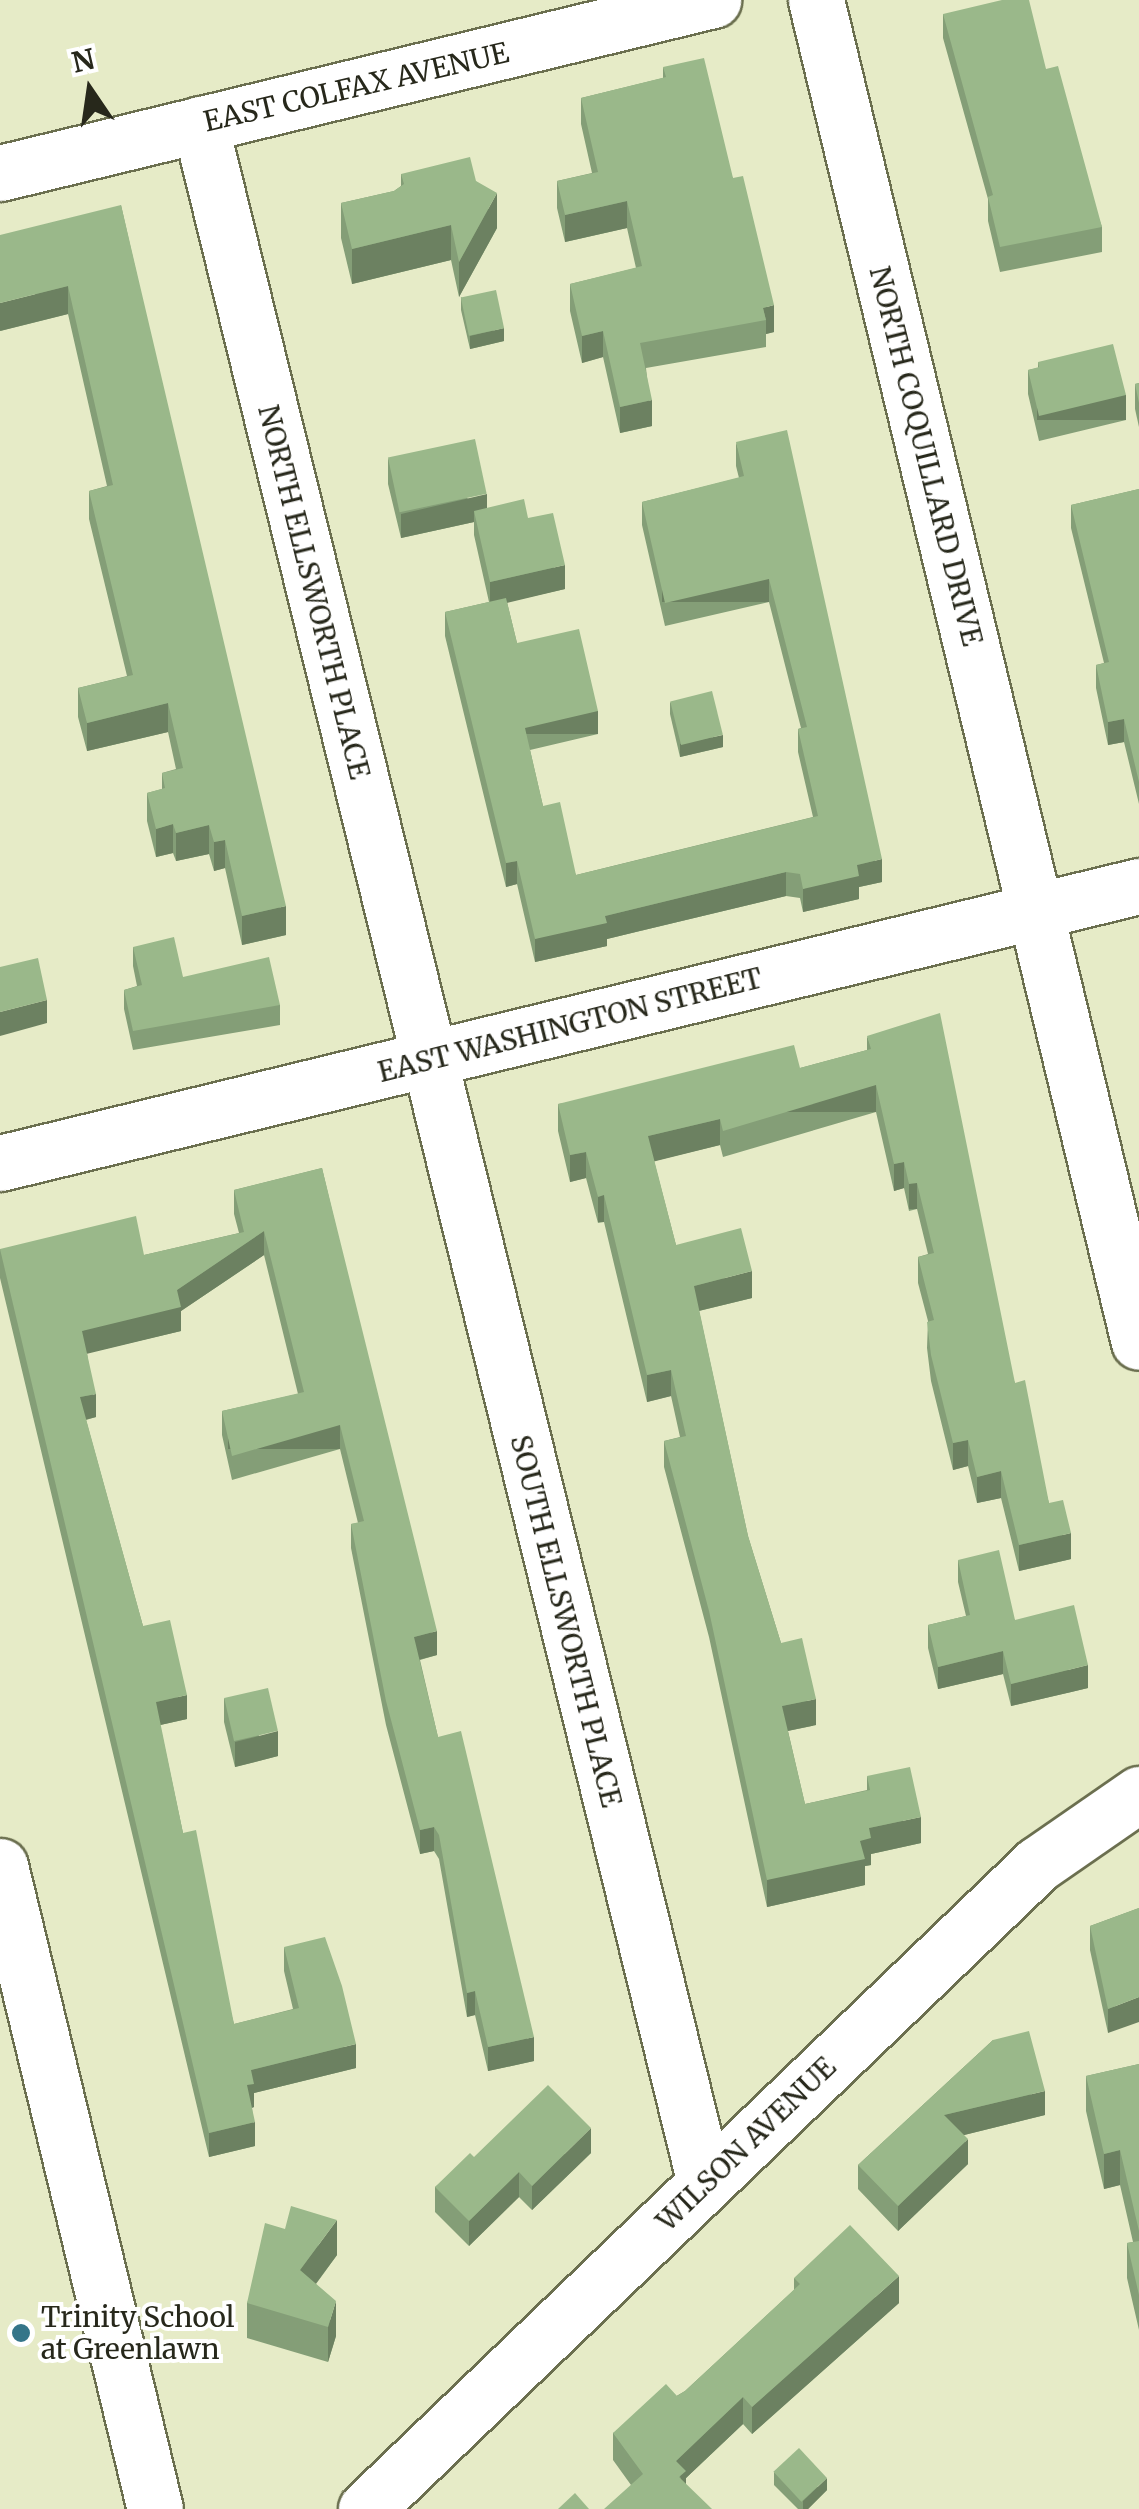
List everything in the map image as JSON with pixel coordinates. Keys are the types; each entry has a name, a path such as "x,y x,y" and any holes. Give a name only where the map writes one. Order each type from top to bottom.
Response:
{"street":[{"name":"EAST COLFAX AVENUE","path":"0,174 713,0"},
{"name":"NORTH COQUILLARD DRIVE","path":"816,0 1139,1342"},
{"name":"NORTH ELLSWORTH PLACE","path":"200,124 428,1059"},
{"name":"EAST WASHINGTON STREET","path":"0,1163 1139,886"},
{"name":"SOUTH ELLSWORTH PLACE","path":"428,1059 705,2182"},
{"name":"WILSON AVENUE","path":"366,2509 1038,1864 1139,1794"},
{"path":"0,1866 155,2509"}],"building":[{"path":"1002,0 1029,0 1046,69 1058,66 1102,227 1000,247 988,197 993,195 943,14"},
{"path":"704,58 733,178 743,176 774,305 763,308 766,320 640,343 652,400 620,407 603,331 582,336 570,284 642,266 627,201 565,215 557,181 598,172 581,98 666,77 663,67"},
{"path":"470,157 476,181 497,193 459,262 451,225 352,249 341,203 394,191 404,184 401,174"},
{"path":"121,205 286,906 242,916 225,840 214,842 209,825 176,833 173,824 156,829 147,793 165,788 162,773 183,768 168,703 87,723 78,688 133,675 89,491 113,485 68,286 0,303 0,235"},
{"path":"496,290 504,328 469,336 461,297"},
{"path":"1113,344 1126,395 1039,416 1028,370 1039,367 1038,362"},
{"path":"787,430 882,859 857,865 859,876 803,889 800,874 786,872 605,916 607,923 535,939 517,861 506,863 445,612 506,598 517,643 579,629 598,711 525,728 543,806 560,802 576,875 818,816 798,729 807,727 769,579 665,603 642,502 744,476 736,442"},
{"path":"475,439 487,494 400,512 388,458"},
{"path":"1139,489 1139,782 1124,719 1108,722 1096,665 1109,662 1071,505"},
{"path":"524,499 528,518 553,513 565,565 490,582 474,511"},
{"path":"712,691 723,735 681,745 670,701"},
{"path":"174,937 183,977 269,957 280,1005 133,1031 124,990 142,985 133,947"},
{"path":"38,958 47,1000 0,1012 0,967"},
{"path":"940,1013 1015,1383 1025,1380 1049,1503 1063,1500 1071,1533 1019,1545 1001,1471 977,1477 968,1440 953,1443 931,1355 927,1322 934,1320 918,1257 934,1253 917,1183 909,1184 904,1162 894,1164 876,1085 723,1131 720,1119 648,1136 676,1245 741,1228 752,1271 694,1286 748,1536 781,1643 802,1638 816,1699 782,1706 805,1804 870,1790 867,1776 910,1767 921,1817 869,1828 871,1838 860,1841 865,1859 767,1880 709,1611 664,1441 686,1436 671,1370 647,1375 604,1195 598,1197 586,1152 570,1155 558,1104 794,1045 800,1068 871,1049 867,1036"},
{"path":"322,1168 437,1631 414,1637 438,1737 461,1731 534,2037 488,2047 475,1991 467,1993 439,1835 434,1827 420,1830 386,1701 351,1524 364,1521 340,1425 232,1456 222,1411 304,1392 264,1231 177,1290 181,1307 82,1331 96,1394 80,1397 143,1626 170,1620 187,1695 156,1702 183,1833 196,1830 234,2024 299,2008 284,1947 325,1937 356,2044 251,2070 254,2084 247,2085 255,2122 209,2133 0,1249 136,1216 144,1255 244,1232 234,1190"},
{"path":"999,1550 1015,1620 1074,1605 1088,1665 1011,1684 1003,1651 938,1667 928,1625 970,1615 958,1560"},
{"path":"268,1688 278,1731 234,1741 224,1698"},
{"path":"1139,1908 1139,1997 1108,2009 1090,1926"},
{"path":"1029,2031 1045,2091 944,2115 968,2139 898,2206 858,2165 993,2040"},
{"path":"1139,2064 1139,2231 1120,2150 1104,2154 1086,2076"},
{"path":"548,2085 591,2128 532,2186 519,2172 469,2221 435,2187 470,2153 474,2157"},
{"path":"291,2206 337,2220 300,2270 336,2301 328,2327 247,2303 265,2223 285,2229"},
{"path":"850,2225 899,2276 752,2407 743,2397 676,2461 686,2471 679,2477 712,2509 604,2509 643,2474 613,2433 666,2384 677,2396 685,2391 800,2284 794,2278"},
{"path":"1139,2241 1139,2295 1127,2243"},
{"path":"799,2448 827,2478 801,2502 773,2472"},
{"path":"575,2493 589,2509 558,2509"}],"place":[{"name":"Trinity School at Greenlawn","path":"21,2333"}]}
